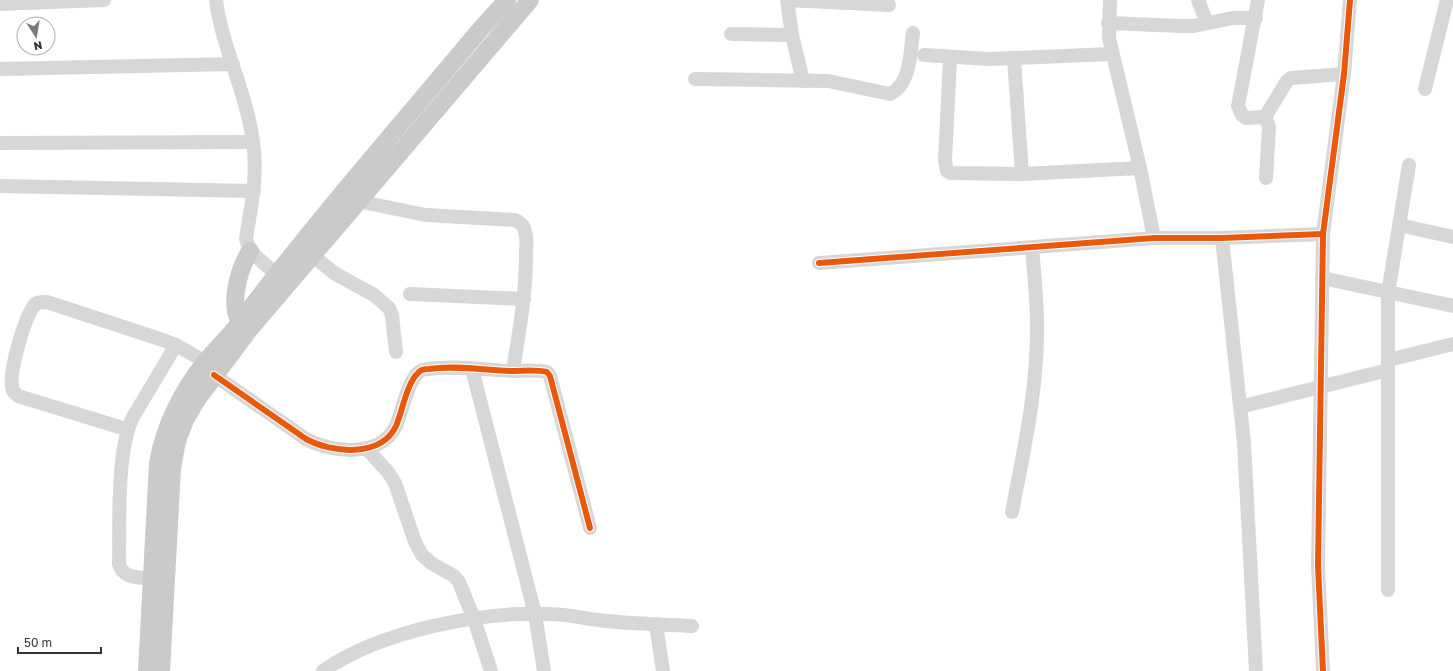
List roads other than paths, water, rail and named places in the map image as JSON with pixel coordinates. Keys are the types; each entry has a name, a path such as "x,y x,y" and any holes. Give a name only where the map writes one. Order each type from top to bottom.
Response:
{"main road":[{"path":"147,671 158,463 162,440 168,423 184,394 210,368 479,31 508,0"},
{"path":"282,279 312,255 530,0"},
{"path":"243,327 236,317 236,298 243,263 250,251"},
{"path":"161,671 172,469 176,448 185,420 198,398 210,368"}],"street":[{"path":"0,4 43,1 104,0"},
{"path":"216,0 247,110 253,142 255,167 254,190 246,239 250,251 282,279"},
{"path":"803,81 792,35 787,0 889,5"},
{"path":"1110,0 1108,23 1112,54 1140,168 1154,238"},
{"path":"1198,0 1206,23"},
{"path":"1258,0 1256,18 1238,106 1242,115 1246,118 1265,116"},
{"path":"1323,671 1318,566 1323,234 1344,74 1350,0"},
{"path":"1425,90 1447,0"},
{"path":"1108,23 1182,26 1232,18 1256,18"},
{"path":"695,79 841,83 890,94 895,91 904,79 908,69 913,33"},
{"path":"731,34 792,35"},
{"path":"924,55 950,58 1014,58 1112,54"},
{"path":"950,58 945,161 947,171 951,173 967,174 1022,174 1140,168"},
{"path":"1014,58 1022,174"},
{"path":"0,69 233,64"},
{"path":"1265,116 1287,81 1292,78 1344,74"},
{"path":"1265,116 1269,127 1266,178"},
{"path":"0,143 253,142"},
{"path":"1388,590 1388,292 1409,165"},
{"path":"0,186 254,190"},
{"path":"357,201 426,215 515,220 521,223 526,238 524,299 513,371"},
{"path":"1399,225 1453,237"},
{"path":"819,263 1154,238 1222,238 1323,234"},
{"path":"1222,238 1240,407 1246,480 1256,671"},
{"path":"1012,512 1028,427 1034,380 1037,324 1032,247"},
{"path":"312,255 340,277 374,295 389,308 392,315 396,352"},
{"path":"1322,278 1453,306"},
{"path":"410,294 524,299"},
{"path":"126,429 18,396 13,391 10,380 14,362 33,307 38,302 47,302 176,345 210,368 306,440 318,446 333,450 350,451 366,448 380,443 389,436 395,427 417,374 429,368 547,372 550,376 590,528"},
{"path":"1240,407 1320,387 1453,344"},
{"path":"153,579 128,576 123,572 119,564 122,470 126,429 176,345"},
{"path":"472,369 535,614 544,671"},
{"path":"366,448 388,472 395,483 415,542 422,555 431,563 454,576 459,582 474,619 491,671"},
{"path":"323,671 336,662 371,645 416,631 474,619 535,614 692,626"},
{"path":"656,624 663,671"}]}
